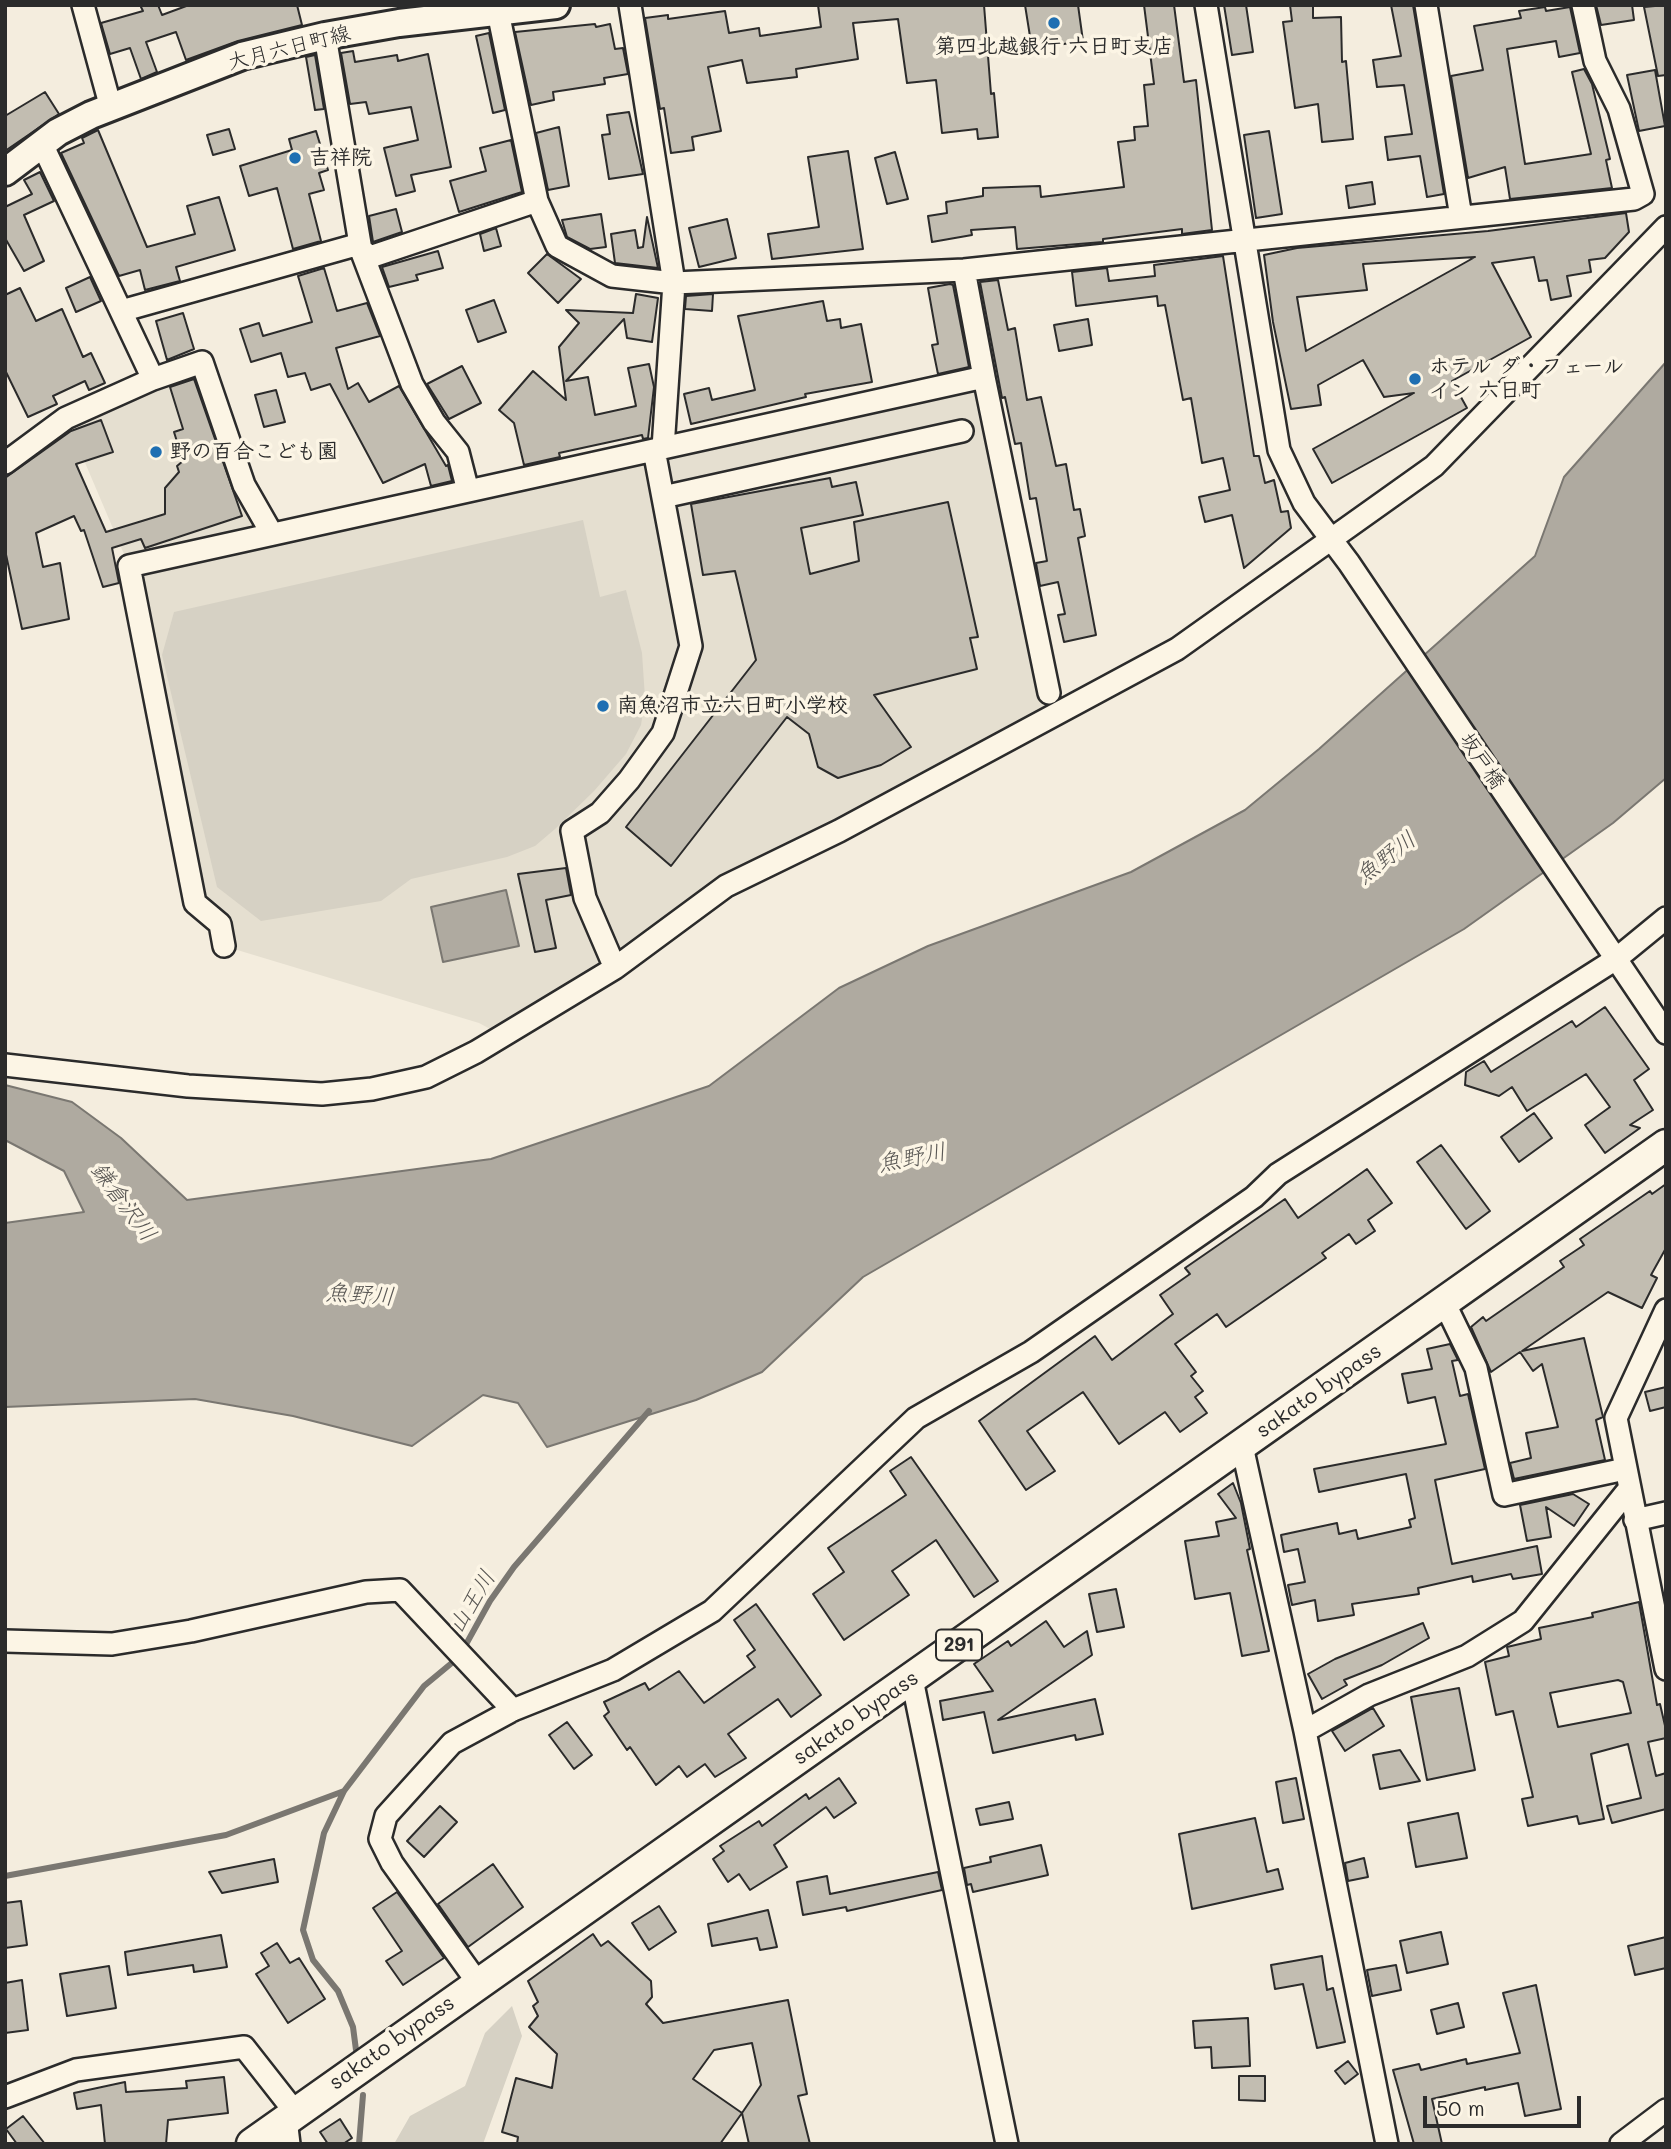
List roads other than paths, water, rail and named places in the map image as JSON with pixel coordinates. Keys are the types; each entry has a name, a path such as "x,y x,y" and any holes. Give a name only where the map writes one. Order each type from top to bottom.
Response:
{"highway":[{"name":"sakato bypass","path":"252,2144 290,2125 478,1983 1666,1145"}],"main road":[{"name":"大月六日町線","path":"5,172 42,144 91,115 242,56 325,36 396,14 556,5"}],"street":[{"path":"83,5 111,108"},
{"path":"615,968 585,898 572,831 600,813 629,780 663,733 691,646 663,497 658,449 674,283 630,5"},
{"name":"坂戸橋","path":"1206,5 1279,450 1304,503 1332,538 1666,1033"},
{"path":"1426,5 1461,217"},
{"path":"514,8 537,201 557,246 612,276 674,283 964,270 1634,200 1643,194 1619,109 1595,61 1583,5"},
{"path":"325,36 361,250 412,384 434,422 458,452 468,491"},
{"path":"42,144 153,379"},
{"path":"121,311 356,245 370,257 537,201"},
{"path":"5,1065 215,1088 322,1094 372,1089 426,1077 505,1037 615,968 726,886 839,831 1177,649 1434,466 1666,227"},
{"path":"964,270 1049,693"},
{"path":"5,463 66,418 153,379 202,362 244,485 272,534"},
{"path":"224,946 220,924 195,903 130,566 984,377"},
{"path":"663,497 962,431"},
{"path":"478,1983 392,1863 380,1839 386,1816 452,1743 513,1710 613,1670 712,1611 916,1418 1031,1352 1254,1197 1278,1174 1616,959 1666,918"},
{"path":"1444,1302 1476,1368 1504,1495 1627,1479"},
{"path":"1666,1310 1616,1418 1635,1520 1663,1639 1666,1669"},
{"path":"1242,1446 1305,1731 1387,2144"},
{"path":"1305,1731 1369,1695 1466,1656 1523,1621 1627,1479"},
{"path":"1635,1520 1666,1513"},
{"path":"5,1641 112,1644 191,1631 366,1592 400,1590 513,1710"},
{"path":"912,1679 1007,2144"},
{"path":"5,2097 76,2070 244,2047 290,2125"},
{"path":"1621,2144 1666,2110"}],"water":[{"path":"1666,362 1666,778 1613,823 1464,929 863,1277 762,1372 696,1400 547,1447 518,1403 483,1395 412,1446 293,1416 195,1399 5,1407 5,1223 84,1212 64,1171 5,1140 5,1085 72,1102 121,1138 187,1200 491,1159 709,1086 839,988 928,946 1131,872 1245,810 1319,749 1535,556 1564,477"},
{"path":"506,890 519,946 443,962 431,907"}],"waterway":[{"name":"山王川","path":"356,2050 353,2027 338,1991 313,1960 303,1930 324,1833 344,1791 424,1686 459,1657 490,1601 514,1567 649,1411"},
{"name":"山王川","path":"5,1876 226,1835 344,1791"},
{"path":"359,2144 363,2095"}],"place":[{"name":"第四北越銀行 六日町支店","path":"1054,23"},
{"name":"吉祥院","path":"295,158"},
{"name":"ホテル ダ・フェール イン 六日町","path":"1415,379"},
{"name":"野の百合こども園","path":"156,452"},
{"name":"南魚沼市立六日町小学校","path":"603,706"}],"water label":[{"name":"魚野川","path":"1386,858"},
{"name":"魚野川","path":"912,1158"},
{"name":"鎌倉沢川","path":"123,1202"},
{"name":"魚野川","path":"360,1295"}]}
